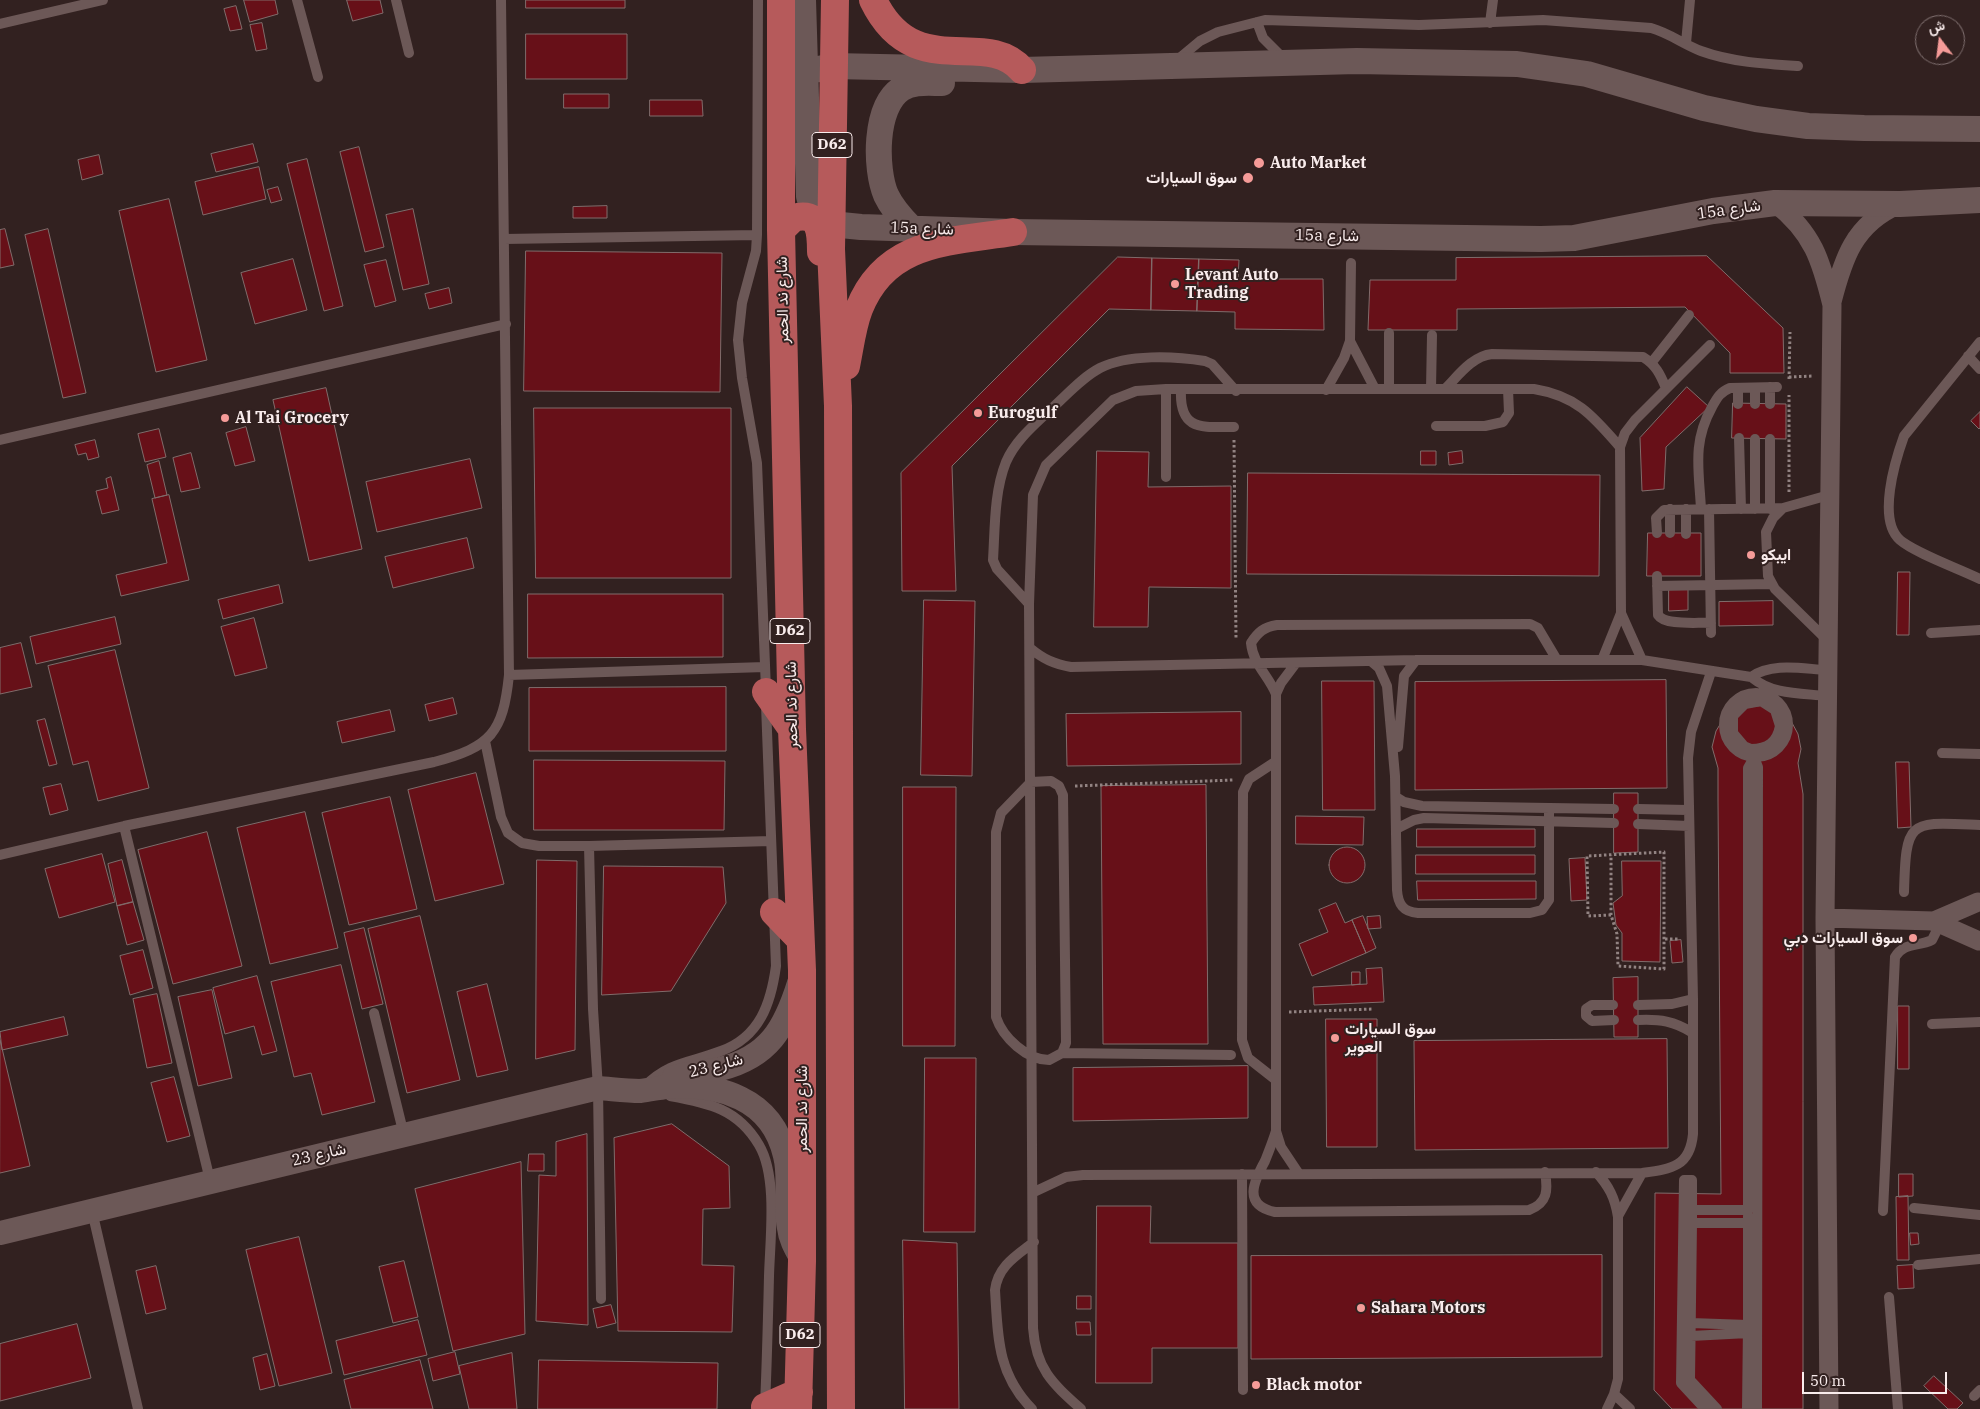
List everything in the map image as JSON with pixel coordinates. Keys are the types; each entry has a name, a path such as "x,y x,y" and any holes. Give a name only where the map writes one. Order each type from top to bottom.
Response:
{"main road":[{"name":"شارع ند الحمر","path":"781,0 782,91 769,232 802,970 802,1261 798,1400"},
{"path":"803,0 808,196 812,207 821,218 831,224"},
{"path":"873,0 894,30 920,47 935,50 995,54 1014,62 1022,70"},
{"name":"D62","path":"829,3 834,66 831,224 838,406 841,1409"},
{"path":"782,91 806,73 834,66 1022,70 1357,61 1517,64 1587,74 1704,108 1756,119 1808,126 1980,130"},
{"path":"912,229 890,203 881,174 880,138 882,122 889,101 901,89 916,84 974,82 1022,70"},
{"name":"15a شارع","path":"831,224 1013,232 1574,238 1713,211 1775,203 1900,204 1980,200"},
{"path":"769,232 800,216 814,220 821,233 822,488 830,532 837,554"},
{"path":"838,406 858,311 872,284 882,272 900,257 921,247 1013,232"},
{"path":"765,680 792,729"},
{"path":"774,912 800,939"},
{"path":"765,1408 798,1400"}],"street":[{"path":"1775,203 1791,216 1816,249 1832,306"},
{"path":"1829,1409 1825,918 1832,306 1840,268 1850,247 1864,228 1882,212 1900,204"},
{"path":"1934,921 1979,900"},
{"path":"1979,900 1974,922 1979,942"},
{"path":"1825,918 1934,921 1979,942"},
{"name":"شارع 23","path":"640,1091 677,1076 739,1064 758,1054 774,1039 785,1022 802,970"},
{"name":"شارع 23","path":"0,1232 598,1088 640,1091 666,1087 720,1089 747,1102 769,1121 779,1138 786,1156 789,1230 802,1261"}],"lane":[{"path":"0,24 103,0"},
{"path":"297,0 318,77"},
{"path":"396,0 409,53"},
{"path":"0,855 124,826 465,754 485,741 496,726 506,706 509,674 501,0"},
{"path":"640,1091 652,1078 683,1061 733,1046 759,1025 773,987 776,966 756,447 742,378 738,340 742,303 756,251 769,232 758,0"},
{"path":"1490,23 1493,0"},
{"path":"1686,43 1690,0"},
{"path":"1170,66 1184,53 1209,37 1237,25 1284,19 1419,26 1543,20 1651,28 1700,50 1741,60 1798,66"},
{"path":"1257,22 1263,38 1270,48 1290,62"},
{"path":"504,239 769,232"},
{"path":"1326,390 1344,358 1350,341 1351,264"},
{"path":"1652,362 1689,315"},
{"path":"0,440 506,324"},
{"path":"1389,333 1389,389"},
{"path":"1430,389 1432,335"},
{"path":"1350,341 1375,389"},
{"path":"1980,342 1904,436 1898,452 1888,509 1892,530 1899,539 1980,579"},
{"path":"1602,660 1621,613 1620,447 1625,432 1710,345"},
{"path":"1445,389 1472,363 1485,355 1643,357 1652,362 1659,371 1666,388"},
{"path":"1968,356 1980,369"},
{"path":"1029,604 997,569 993,560 1000,480 1007,461 1029,430 1084,379 1098,369 1126,359 1147,358 1205,361 1212,364 1236,391"},
{"path":"1770,404 1774,387 1730,388 1719,395 1700,431 1698,451 1705,509 1710,585 1711,628 1668,622 1660,619 1658,615 1657,581 1686,581 1710,585 1771,584"},
{"path":"1081,1409 1053,1384 1038,1358 1033,1328 1034,1192 1029,604 1033,495 1046,465 1113,400 1136,391 1166,389 1236,391 1534,388 1556,392 1575,401 1592,415 1620,447"},
{"path":"1738,388 1738,404"},
{"path":"1755,388 1755,404"},
{"path":"1166,389 1166,476"},
{"path":"1181,389 1181,411 1187,420 1196,426 1234,427"},
{"path":"1436,426 1485,426 1503,422 1509,414 1508,389"},
{"path":"1739,438 1741,509"},
{"path":"1755,439 1755,509"},
{"path":"1770,439 1770,509"},
{"path":"1657,533 1656,518 1659,513 1670,509 1786,508 1830,495"},
{"path":"1786,508 1772,518 1766,532 1768,576 1771,584 1828,641"},
{"path":"1670,509 1670,533"},
{"path":"1686,509 1686,534"},
{"path":"1621,613 1642,660"},
{"path":"1299,1174 1281,1147 1276,1131 1276,694 1272,683 1256,664 1251,643 1257,634 1266,627 1277,626 1530,624 1538,628 1557,660"},
{"path":"1931,633 1980,630"},
{"path":"1030,648 1042,658 1056,664 1071,667 1416,660 1642,660 1751,677 1771,689 1827,696"},
{"path":"1416,660 1404,676 1396,776 1398,897 1405,909 1418,913 1530,913 1542,910 1549,900 1548,808"},
{"path":"1372,662 1379,668 1387,686 1396,776"},
{"path":"1276,694 1296,663"},
{"path":"1751,677 1758,672 1770,668 1827,670"},
{"path":"1034,1192 1066,1177 1083,1175 1642,1173 1676,1166 1686,1158 1692,1146 1693,999 1688,758 1691,732 1711,672"},
{"path":"509,674 765,680"},
{"path":"1762,694 1773,698 1781,705 1786,715 1788,726 1781,746 1772,753 1754,758 1738,752 1730,744 1725,735 1725,718 1733,704 1741,697 1762,694"},
{"path":"1747,1409 1754,758 1774,741 1780,726 1775,710 1761,701 1745,704 1738,709 1732,725 1737,740 1754,758 1757,1409"},
{"path":"485,741 501,817 508,833 522,843 530,845 589,846 772,841"},
{"path":"1942,753 1980,754"},
{"path":"1275,762 1249,779 1242,792 1242,1040 1248,1058 1276,1080"},
{"path":"1062,1053 1066,1043 1063,795 1059,786 1051,781 1031,782 1001,813 997,822 996,1007 1000,1028 1006,1036 1033,1057 1049,1060 1062,1053 1231,1055"},
{"path":"1396,797 1404,802 1422,806 1614,809"},
{"path":"1638,809 1688,810"},
{"path":"1396,829 1414,820 1424,818 1614,823"},
{"path":"1904,892 1905,850 1908,839 1914,831 1923,825 1934,823 1980,825"},
{"path":"1638,824 1689,826"},
{"path":"124,826 210,1180"},
{"path":"589,846 592,1001 598,1088 601,1299"},
{"path":"1883,1211 1896,956 1900,950 1909,945 1932,940 1936,932 1934,921"},
{"path":"1638,1005 1672,1004 1693,999"},
{"path":"1613,1005 1592,1005 1586,1009 1585,1013 1592,1020 1614,1020"},
{"path":"374,1013 404,1135"},
{"path":"1638,1020 1660,1019 1672,1022 1693,1033"},
{"path":"1932,1024 1980,1022"},
{"path":"640,1091 700,1101 718,1107 744,1125 760,1146 767,1163 770,1216 765,1408"},
{"path":"1276,1131 1257,1174 1253,1193 1257,1203 1265,1210 1285,1212 1529,1210 1544,1202 1547,1194 1546,1172"},
{"path":"1596,1172 1608,1184 1615,1200 1618,1217 1618,1363 1614,1394 1607,1409"},
{"path":"1618,1217 1642,1173"},
{"path":"1242,1174 1243,1390"},
{"path":"1705,1409 1681,1383 1684,1180 1692,1180 1690,1380 1717,1409"},
{"path":"1914,1208 1980,1215"},
{"path":"92,1210 138,1409"},
{"path":"1692,1210 1748,1210"},
{"path":"1692,1223 1748,1223"},
{"path":"1032,1409 1013,1386 1001,1356 995,1290 997,1279 1002,1269 1034,1242"},
{"path":"1918,1265 1980,1259"},
{"path":"1889,1297 1898,1409"},
{"path":"1691,1324 1748,1329"},
{"path":"1690,1336 1748,1329"},
{"path":"1614,1394 1630,1409"}],"path":[{"path":"1786,508 1790,332"},
{"path":"1789,377 1831,376"},
{"path":"1234,427 1236,664"},
{"path":"1059,786 1249,779"},
{"path":"1611,855 1611,915 1617,934 1618,966 1664,969 1664,852 1587,856 1588,916 1611,915"},
{"path":"1276,1013 1373,1009"}],"building":[{"path":"244,0 275,0 278,14 250,22"},
{"path":"347,0 380,0 383,13 353,21"},
{"path":"526,0 625,0 625,8 526,8"},
{"path":"236,6 242,29 230,31 224,9"},
{"path":"262,23 267,49 256,51 250,25"},
{"path":"526,34 627,34 627,79 526,79"},
{"path":"564,94 609,94 609,108 564,108"},
{"path":"650,100 702,100 703,116 650,116"},
{"path":"253,144 258,162 216,172 211,154"},
{"path":"359,147 384,247 365,252 340,152"},
{"path":"99,155 103,174 82,180 78,160"},
{"path":"307,159 343,306 324,311 287,164"},
{"path":"259,167 266,199 203,215 195,182"},
{"path":"278,187 282,200 271,203 267,190"},
{"path":"169,199 207,360 156,372 119,211"},
{"path":"607,206 607,218 573,218 573,207"},
{"path":"413,209 429,284 403,290 386,215"},
{"path":"5,229 14,265 0,268 0,230"},
{"path":"48,229 86,393 63,398 25,235"},
{"path":"526,251 722,253 720,392 524,391"},
{"path":"1707,256 1783,328 1784,373 1730,373 1730,353 1685,307 1457,309 1457,330 1368,330 1370,280 1456,280 1456,258"},
{"path":"1118,257 1152,258 1151,310 1109,309 952,466 956,591 902,591 901,473"},
{"name":"Levant Auto Trading","path":"1152,258 1199,259 1197,311 1151,310"},
{"path":"293,259 307,310 255,324 241,273"},
{"path":"1199,259 1239,260 1238,279 1323,279 1324,330 1235,329 1235,312 1197,311"},
{"path":"386,260 396,301 375,307 364,265"},
{"path":"449,288 452,303 429,309 425,294"},
{"path":"1687,387 1709,407 1666,447 1664,489 1642,491 1640,438"},
{"path":"326,388 362,549 309,561 273,400"},
{"path":"1733,403 1786,404 1786,439 1732,438"},
{"path":"534,408 731,408 731,578 536,578"},
{"path":"1980,412 1980,428 1979,429 1971,421"},
{"path":"246,427 255,461 235,466 226,433"},
{"path":"159,429 166,457 145,462 138,434"},
{"path":"95,440 99,457 88,460 86,453 78,455 75,445"},
{"path":"1097,451 1149,452 1148,487 1231,486 1231,588 1149,587 1148,627 1094,627"},
{"path":"1421,451 1436,451 1436,465 1421,465"},
{"path":"1462,451 1463,463 1449,465 1448,453"},
{"path":"191,453 200,488 181,492 173,458"},
{"path":"470,459 482,508 377,532 366,482"},
{"path":"159,461 167,495 155,498 147,465"},
{"path":"1248,473 1600,475 1599,576 1247,574"},
{"path":"111,477 119,510 102,514 96,491 108,488 106,479"},
{"path":"169,495 189,580 121,596 116,575 167,563 152,499"},
{"path":"1648,533 1701,533 1701,576 1647,576"},
{"path":"467,538 474,568 393,588 385,557"},
{"path":"1898,572 1910,572 1909,635 1897,635"},
{"path":"279,585 283,603 223,619 218,600"},
{"path":"1669,587 1688,587 1688,610 1669,611"},
{"path":"528,594 723,594 723,657 528,658"},
{"path":"924,600 975,601 972,776 921,775"},
{"path":"1773,601 1773,625 1719,626 1719,602"},
{"path":"115,617 121,644 36,664 30,637"},
{"path":"254,618 267,668 235,676 221,627"},
{"path":"21,643 32,687 0,694 0,648"},
{"path":"115,650 149,788 98,801 88,761 73,765 48,666"},
{"path":"1666,680 1667,788 1415,790 1415,682"},
{"path":"1322,681 1374,681 1375,810 1323,810"},
{"path":"726,687 726,751 529,751 529,688"},
{"path":"453,698 457,714 429,721 425,705"},
{"path":"1766,705 1779,711 1791,721 1798,734 1801,749 1798,763 1803,794 1803,1409 1672,1409 1654,1390 1655,1193 1721,1194 1718,768 1712,747 1716,731 1724,718 1737,709"},
{"path":"390,710 395,731 342,743 337,722"},
{"path":"1241,712 1241,764 1067,766 1066,714"},
{"path":"45,719 57,764 49,766 37,721"},
{"path":"534,760 725,761 724,830 534,830"},
{"path":"1896,762 1909,762 1911,827 1898,828"},
{"path":"476,773 504,884 435,901 408,790"},
{"path":"61,784 68,810 50,815 43,788"},
{"path":"1206,785 1208,1044 1103,1044 1101,786"},
{"path":"903,787 956,787 955,1046 903,1046"},
{"path":"1614,793 1638,793 1638,852 1614,853"},
{"path":"390,797 417,909 349,925 322,813"},
{"path":"305,812 338,948 270,964 237,828"},
{"path":"1296,816 1364,817 1363,845 1296,844"},
{"path":"1417,829 1535,829 1535,847 1417,847"},
{"path":"207,832 242,966 173,984 138,850"},
{"path":"1347,847 1354,848 1360,852 1364,858 1364,872 1360,878 1354,882 1347,883 1340,882 1334,878 1330,872 1329,865 1330,858 1334,852 1340,848"},
{"path":"102,854 115,902 59,918 45,869"},
{"path":"1416,855 1535,855 1535,874 1416,874"},
{"path":"1585,858 1587,900 1571,901 1569,859"},
{"path":"122,860 133,902 117,906 108,864"},
{"path":"537,860 577,861 575,1050 536,1059"},
{"path":"1622,861 1661,861 1660,962 1622,961 1622,933 1616,925 1613,903 1622,896"},
{"path":"604,866 723,867 726,903 671,991 602,995"},
{"path":"1417,881 1536,881 1536,899 1418,900"},
{"path":"133,902 144,940 127,945 117,906"},
{"path":"1336,903 1345,923 1352,920 1366,953 1312,976 1299,944 1328,932 1319,910"},
{"path":"420,916 460,1080 407,1093 368,929"},
{"path":"1363,916 1376,948 1366,953 1352,920"},
{"path":"1380,916 1381,928 1368,929 1367,917"},
{"path":"364,928 383,1004 362,1009 344,933"},
{"path":"1681,940 1683,962 1672,963 1670,941"},
{"path":"143,950 153,988 130,995 120,956"},
{"path":"341,965 375,1102 322,1115 311,1073 294,1077 271,982"},
{"path":"1382,968 1384,1002 1314,1005 1313,987 1367,984 1366,969"},
{"path":"1352,972 1360,972 1360,984 1352,985"},
{"path":"257,976 277,1051 262,1055 254,1026 225,1034 213,988"},
{"path":"1638,977 1638,1037 1614,1037 1613,978"},
{"path":"487,984 508,1070 477,1077 457,992"},
{"path":"212,990 232,1078 198,1086 178,997"},
{"path":"157,994 172,1063 147,1068 133,999"},
{"path":"1898,1006 1909,1006 1909,1069 1898,1069"},
{"path":"64,1017 68,1035 2,1050 0,1032"},
{"path":"1326,1019 1377,1019 1377,1147 1327,1147"},
{"path":"1667,1039 1668,1148 1415,1150 1414,1041"},
{"path":"0,1040 30,1166 0,1173"},
{"path":"925,1058 976,1058 975,1232 924,1232"},
{"path":"1248,1066 1248,1118 1073,1121 1073,1068"},
{"path":"174,1077 190,1136 167,1142 151,1083"},
{"path":"672,1124 729,1166 730,1208 703,1209 702,1265 734,1266 732,1332 618,1331 614,1138"},
{"path":"587,1134 588,1325 536,1321 539,1175 556,1176 556,1142"},
{"path":"529,1154 544,1154 544,1171 528,1171"},
{"path":"521,1162 525,1334 453,1351 415,1189"},
{"path":"1899,1174 1913,1174 1913,1196 1899,1197"},
{"path":"1908,1196 1909,1260 1897,1260 1896,1197"},
{"path":"1097,1206 1151,1206 1150,1243 1238,1243 1238,1348 1152,1348 1152,1383 1096,1383"},
{"path":"1910,1233 1918,1233 1919,1244 1911,1245"},
{"path":"299,1237 332,1373 279,1386 246,1250"},
{"path":"903,1240 957,1243 959,1409 905,1409"},
{"path":"1602,1255 1602,1357 1251,1359 1251,1256"},
{"path":"404,1261 418,1317 393,1323 379,1267"},
{"path":"1913,1265 1914,1288 1898,1289 1897,1266"},
{"path":"156,1266 166,1309 146,1314 136,1271"},
{"path":"1077,1296 1091,1296 1091,1309 1077,1309"},
{"path":"611,1305 616,1323 597,1328 593,1309"},
{"path":"418,1320 427,1355 344,1375 336,1341"},
{"path":"1076,1322 1090,1322 1091,1335 1077,1335"},
{"path":"77,1324 91,1378 0,1401 0,1344"},
{"path":"455,1352 460,1374 433,1381 428,1359"},
{"path":"512,1353 517,1409 469,1409 459,1366"},
{"path":"267,1354 275,1386 260,1390 253,1358"},
{"path":"420,1360 433,1409 351,1409 344,1380"},
{"path":"539,1360 718,1363 717,1409 538,1409"},
{"path":"1934,1376 1963,1403 1957,1409 1948,1409 1924,1386"}],"place":[{"name":"Auto Market","path":"1259,163"},
{"name":"سوق السيارات","path":"1248,178"},
{"name":"Levant Auto Trading","path":"1175,284"},
{"name":"Eurogulf","path":"978,413"},
{"name":"Al Tai Grocery","path":"225,418"},
{"name":"ايبكو","path":"1751,555"},
{"name":"سوق السيارات دبي","path":"1913,938"},
{"name":"سوق السيارات العوير","path":"1335,1038"},
{"name":"Sahara Motors","path":"1361,1308"},
{"name":"Black motor","path":"1256,1385"}]}
